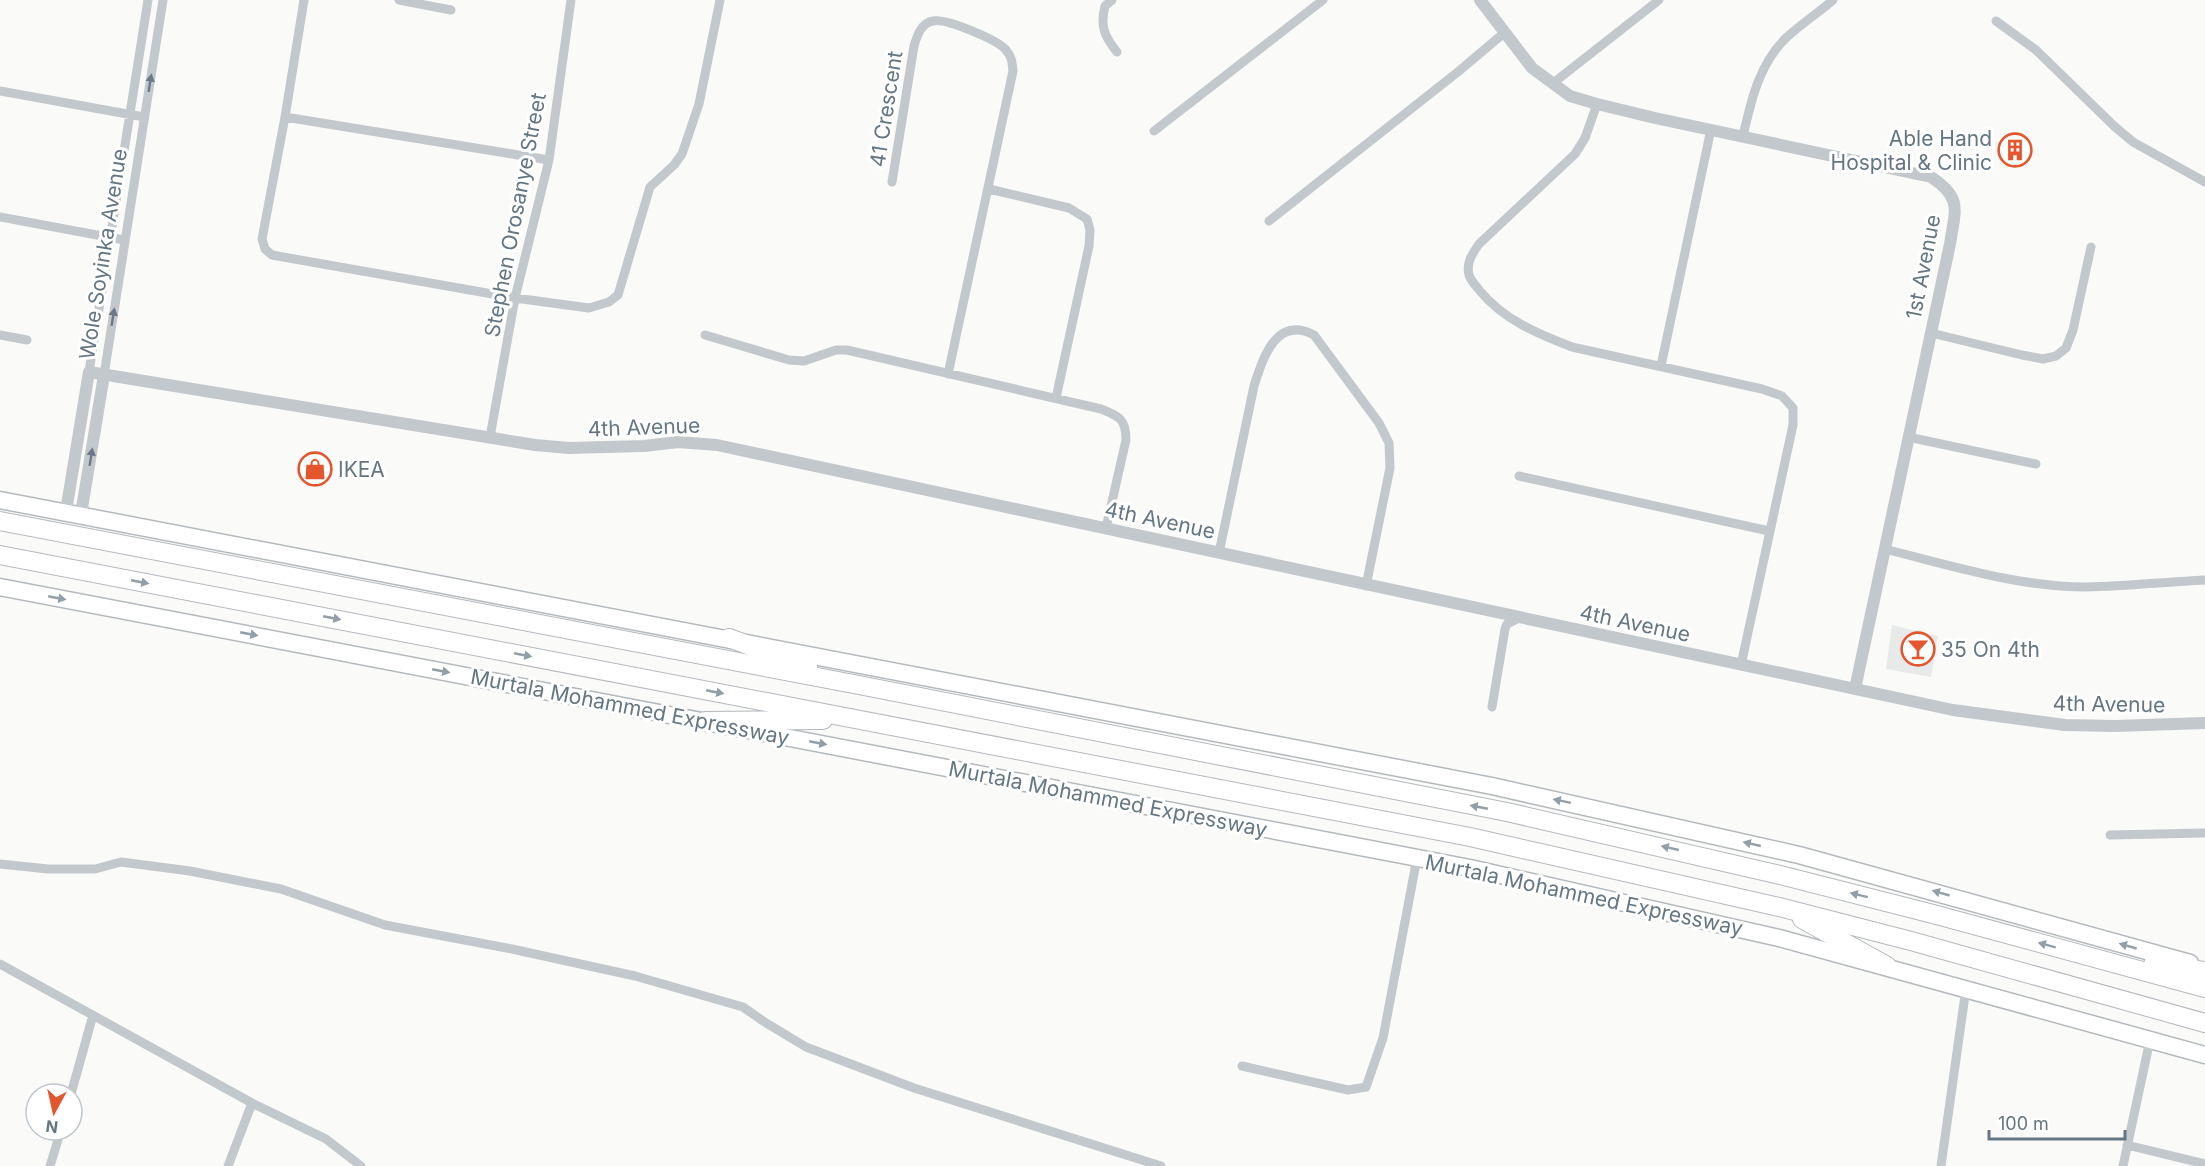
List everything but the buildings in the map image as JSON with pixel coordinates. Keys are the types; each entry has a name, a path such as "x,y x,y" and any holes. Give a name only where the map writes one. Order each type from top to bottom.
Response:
{"highway":[{"path":"0,500 729,638 1480,784 1798,855 2205,969"},
{"path":"0,521 864,686 1507,812 1643,842 1889,903 2205,988"},
{"name":"Murtala Mohammed Expressway","path":"0,555 1470,837 1779,907 1911,941 2205,1023"},
{"name":"Murtala Mohammed Expressway","path":"0,587 1416,858 1694,917 1887,966 2205,1055"},
{"path":"729,638 864,686"},
{"path":"705,721 862,720"},
{"path":"1779,907 1887,966"},
{"path":"2096,958 2205,969"}],"street":[{"name":"Wole Soyinka Avenue","path":"74,513 89,372 148,0"},
{"name":"Wole Soyinka Avenue","path":"74,513 104,375 163,0"},
{"path":"304,0 262,238 265,249 272,255 515,298 589,308 609,302 618,295 650,187 674,165 682,154 699,104 720,0"},
{"path":"399,0 451,10"},
{"name":"Stephen Orosanye Street","path":"490,437 515,298 549,159 571,0"},
{"path":"1112,0 1105,6 1102,25 1105,37 1117,52"},
{"path":"1154,131 1323,0"},
{"name":"1st Avenue","path":"1480,0 1532,68 1570,96 1597,104 1931,177 1947,188 1954,200 1954,219 1931,333 1855,689"},
{"path":"1552,84 1659,0"},
{"path":"1743,136 1758,81 1771,57 1785,39 1833,0"},
{"name":"41 Crescent","path":"892,182 914,46 919,31 933,21 949,23 1004,47 1012,58 1013,71 948,374"},
{"path":"1996,21 2036,50 2133,142 2205,182"},
{"path":"1269,221 1504,33"},
{"path":"0,91 144,117"},
{"path":"1597,104 1585,138 1575,154 1479,244 1471,256 1470,276 1488,300 1513,321 1543,336 1572,347 1762,389 1782,396 1793,408 1793,425 1741,665"},
{"path":"285,117 549,159"},
{"path":"1661,366 1711,129"},
{"path":"989,189 1069,208 1087,219 1090,230 1089,246 1056,398"},
{"path":"0,217 124,240"},
{"path":"1931,333 2022,356 2043,359 2056,356 2066,348 2073,330 2091,247"},
{"path":"1219,553 1254,386 1262,363 1270,346 1279,336 1290,329 1302,329 1314,335 1379,423 1389,443 1390,468 1366,586"},
{"path":"705,334 789,360 804,361 836,350 847,350 1056,398 1116,415 1126,426 1126,440 1106,528"},
{"path":"0,335 27,340"},
{"name":"4th Avenue","path":"89,372 569,448 644,446 678,442 717,445 1366,586 1953,710 2065,725 2205,723"},
{"path":"1908,437 2036,464"},
{"path":"1519,476 1769,531"},
{"path":"1884,549 1991,575 2058,585 2085,587 2205,580"},
{"path":"1492,707 1505,629 1507,624 1519,618"},
{"path":"2110,835 2205,833"},
{"path":"1242,1066 1348,1090 1366,1087 1383,1038 1416,858"},
{"path":"0,864 48,869 95,869 121,862 190,871 280,889 385,926 512,949 635,976 743,1006 806,1047 914,1088 1161,1166"},
{"path":"0,964 252,1102 326,1139 361,1166"},
{"path":"1941,1166 1966,988"},
{"path":"74,1082 93,1015"},
{"path":"2123,1166 2150,1040"},
{"path":"228,1166 252,1102"},
{"path":"50,1166 57,1142"},
{"path":"2127,1145 2205,1164"}],"shaded area":[{"name":"35 On 4th","path":"1892,625 1938,636 1931,677 1886,669"}],"place":[{"name":"Able Hand Hospital & Clinic","path":"2015,150"},
{"name":"IKEA","path":"315,469"},
{"name":"35 On 4th","path":"1918,649"}]}
